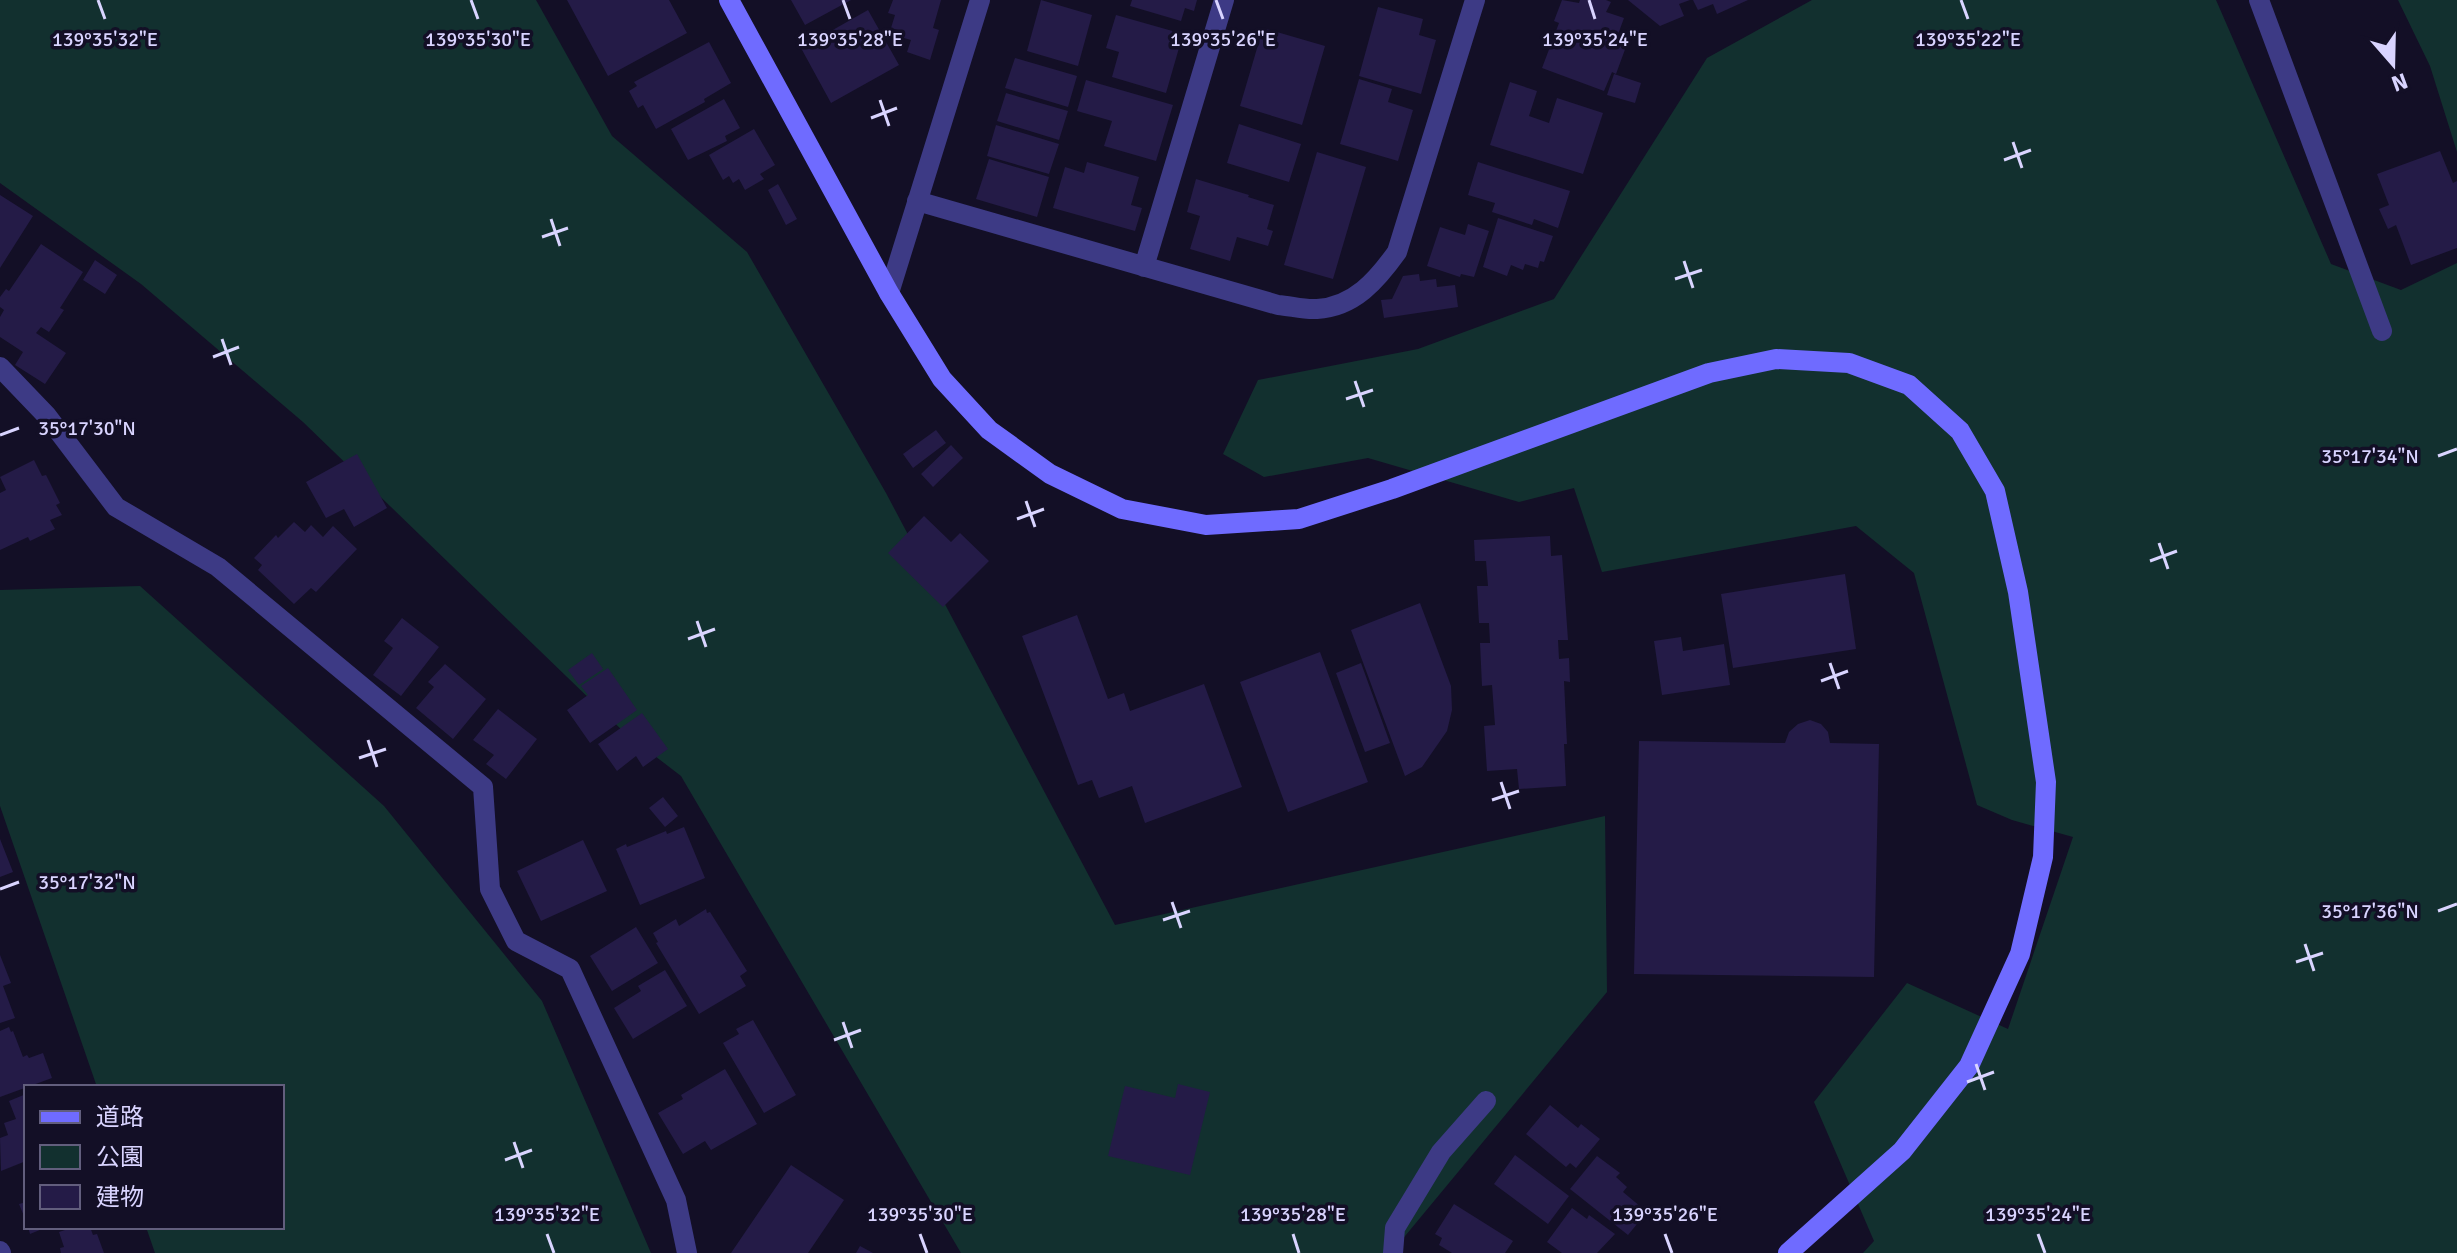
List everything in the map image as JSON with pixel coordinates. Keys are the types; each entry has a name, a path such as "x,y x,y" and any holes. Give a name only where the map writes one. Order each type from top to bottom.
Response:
{"street":[{"path":"729,0 889,293 942,379 989,430 1050,474 1122,509 1206,525 1299,519 1392,489 1709,373 1776,359 1849,363 1909,385 1960,431 1995,491 2018,592 2046,782 2043,857 2020,954 1969,1066 1902,1151 1788,1253"},
{"path":"889,293 980,0"},
{"path":"1144,267 1224,0"},
{"path":"917,201 1278,305 1317,309 1349,301 1377,280 1397,252 1475,0"},
{"path":"2259,0 2382,331"},
{"path":"0,367 47,416 116,507 218,567 483,787 490,889 516,941 570,969 676,1200 687,1253"},
{"path":"1393,1253 1395,1228 1441,1152 1486,1101"}],"green space":[{"path":"0,0 536,0 612,136 747,252 886,493 1115,925 1605,816 1607,992 1391,1253 961,1253 681,776 625,733 303,422 141,284 0,183"},
{"path":"1812,0 2216,0 2331,264 2401,290 2457,263 2457,1253 1863,1253 1874,1241 1814,1102 1907,983 2008,1029 2073,837 2012,820 1977,805 1914,573 1856,526 1602,572 1574,488 1519,502 1368,458 1264,477 1223,454 1258,380 1418,349 1554,299 1707,58"},
{"path":"2398,0 2457,0 2457,152 2430,66"},
{"path":"140,586 384,806 542,1001 651,1253 155,1253 147,1229 284,1229 284,1085 96,1085 0,806 0,590"}],"building":[{"path":"567,0 669,0 687,33 608,76"},
{"path":"791,0 851,0 805,25"},
{"path":"893,0 941,0 933,28 939,30 930,60 907,52 911,40 904,38 905,32 891,28 895,15 888,13"},
{"path":"1041,0 1092,15 1078,66 1027,51"},
{"path":"1132,0 1197,0 1194,11 1185,8 1181,21 1130,6"},
{"path":"1562,0 1579,3 1580,0 1606,0 1611,2 1606,12 1624,18 1616,40 1627,44 1616,74 1612,72 1604,91 1542,68 1559,23 1554,21"},
{"path":"1628,0 1690,0 1679,4 1684,16 1660,26"},
{"path":"1693,0 1748,0 1717,14 1713,4 1698,10"},
{"path":"1378,7 1423,19 1419,35 1436,40 1421,94 1359,76"},
{"path":"868,10 899,65 831,103 801,48"},
{"path":"1116,15 1183,34 1166,93 1112,77 1119,52 1106,48"},
{"path":"1263,28 1325,46 1302,125 1240,106"},
{"path":"709,42 731,83 704,99 705,102 656,129 643,105 638,108 629,91 637,86 634,82"},
{"path":"1015,58 1077,76 1068,107 1005,88"},
{"path":"1614,74 1641,83 1635,103 1607,95"},
{"path":"1359,79 1392,89 1388,102 1413,110 1398,161 1340,144"},
{"path":"1086,80 1173,105 1156,161 1104,146 1112,121 1077,111"},
{"path":"1510,82 1537,91 1529,116 1549,123 1557,98 1603,113 1583,174 1490,145"},
{"path":"1006,93 1068,111 1059,140 997,121"},
{"path":"724,99 740,128 725,136 727,141 688,160 671,129"},
{"path":"1239,124 1301,144 1289,182 1227,163"},
{"path":"996,125 1059,144 1049,174 987,156"},
{"path":"754,129 775,165 760,174 764,179 745,190 739,179 733,183 729,176 723,180 709,155"},
{"path":"2440,151 2453,183 2457,181 2457,248 2411,265 2396,225 2388,229 2379,209 2389,205 2377,174"},
{"path":"1317,152 1366,167 1333,279 1284,265"},
{"path":"989,159 1049,177 1037,217 976,199"},
{"path":"1087,162 1139,177 1131,205 1142,208 1135,231 1053,208 1065,167 1084,173"},
{"path":"1478,162 1570,191 1558,228 1534,219 1532,225 1492,212 1495,203 1468,195"},
{"path":"1196,179 1274,205 1267,229 1273,231 1268,246 1237,237 1230,261 1190,249 1200,216 1187,212"},
{"path":"778,184 797,219 786,225 768,190"},
{"path":"0,195 33,216 0,268"},
{"path":"1498,218 1553,236 1544,262 1540,261 1538,268 1525,264 1523,270 1511,265 1507,276 1483,267"},
{"path":"1468,224 1489,231 1474,277 1461,274 1460,277 1427,266 1440,227 1465,235"},
{"path":"41,244 83,272 49,332 41,327 36,333 66,353 45,384 15,365 23,352 0,337 0,317 4,310 0,307 0,297 6,289 9,291"},
{"path":"95,260 117,275 105,294 83,280"},
{"path":"1419,274 1420,281 1436,279 1437,287 1455,285 1458,307 1384,318 1381,300 1392,299 1403,276"},
{"path":"936,430 946,443 913,468 903,454"},
{"path":"951,445 963,458 933,487 921,474"},
{"path":"357,454 387,508 354,527 344,509 326,518 306,482"},
{"path":"34,460 42,476 46,475 60,503 56,505 62,515 50,520 55,529 0,550 0,493 6,490 0,477"},
{"path":"924,516 951,542 960,533 989,561 943,607 888,553"},
{"path":"294,522 305,532 311,525 323,537 333,526 357,549 316,592 311,588 294,604 258,570 262,565 254,558"},
{"path":"1550,536 1551,556 1562,555 1568,640 1558,640 1559,659 1569,658 1570,682 1564,681 1566,786 1519,789 1517,769 1487,771 1484,726 1495,725 1492,685 1482,686 1480,643 1490,643 1489,623 1479,623 1477,586 1488,586 1486,561 1475,561 1474,540"},
{"path":"1845,574 1856,649 1733,668 1721,594"},
{"path":"1420,603 1451,686 1452,710 1447,731 1422,767 1405,776 1351,630"},
{"path":"1077,615 1108,699 1124,693 1130,711 1204,684 1242,787 1145,823 1132,786 1099,798 1092,780 1078,785 1022,636"},
{"path":"402,618 439,647 401,696 373,675 393,648 384,641"},
{"path":"1681,637 1683,651 1724,644 1730,685 1662,695 1654,641"},
{"path":"1320,652 1368,782 1288,812 1240,682"},
{"path":"592,653 603,669 579,685 568,670"},
{"path":"1361,663 1390,743 1365,752 1336,673"},
{"path":"445,664 486,699 453,739 416,708 434,687 428,682"},
{"path":"608,668 637,710 590,743 567,710 588,695 581,686"},
{"path":"498,709 537,739 506,779 486,764 494,755 473,740"},
{"path":"642,713 668,749 643,767 636,756 617,771 598,744"},
{"path":"1810,720 1821,724 1828,732 1830,743 1879,744 1874,977 1634,974 1639,741 1785,743 1789,732 1798,724"},
{"path":"663,797 678,816 665,827 649,808"},
{"path":"684,827 705,878 640,905 616,849"},
{"path":"0,839 13,872 0,877"},
{"path":"583,840 607,891 541,921 517,871"},
{"path":"706,909 747,971 740,976 746,986 699,1014 653,933 676,919 679,926"},
{"path":"636,927 658,963 612,991 590,956"},
{"path":"0,955 11,983 3,986 15,1018 0,1023"},
{"path":"665,970 687,1006 633,1039 614,1008 641,991 638,986"},
{"path":"753,1020 796,1095 764,1113 723,1043 739,1034 736,1029"},
{"path":"9,1027 13,1031 23,1057 43,1053 52,1078 24,1085 24,1088 0,1097 0,1031"},
{"path":"725,1069 757,1124 711,1150 705,1141 683,1154 658,1113 683,1099 681,1095"},
{"path":"1178,1084 1210,1092 1190,1175 1108,1156 1125,1086 1175,1098"},
{"path":"24,1095 24,1162 1,1171 0,1138 8,1135 4,1123 16,1119 9,1101"},
{"path":"1550,1105 1578,1128 1581,1124 1600,1139 1576,1168 1570,1163 1566,1167 1526,1134"},
{"path":"1515,1155 1569,1196 1548,1224 1494,1184"},
{"path":"1597,1156 1620,1173 1616,1177 1627,1187 1623,1192 1647,1212 1628,1235 1570,1189"},
{"path":"791,1165 844,1200 808,1253 731,1253"},
{"path":"1454,1204 1513,1241 1505,1253 1452,1253 1439,1245 1442,1238 1435,1234"},
{"path":"1572,1208 1587,1219 1589,1215 1615,1234 1597,1253 1562,1253 1547,1242"},
{"path":"91,1229 93,1235 97,1234 104,1253 61,1253 60,1248 64,1247 59,1232"},
{"path":"860,1246 873,1253 856,1253"}]}
